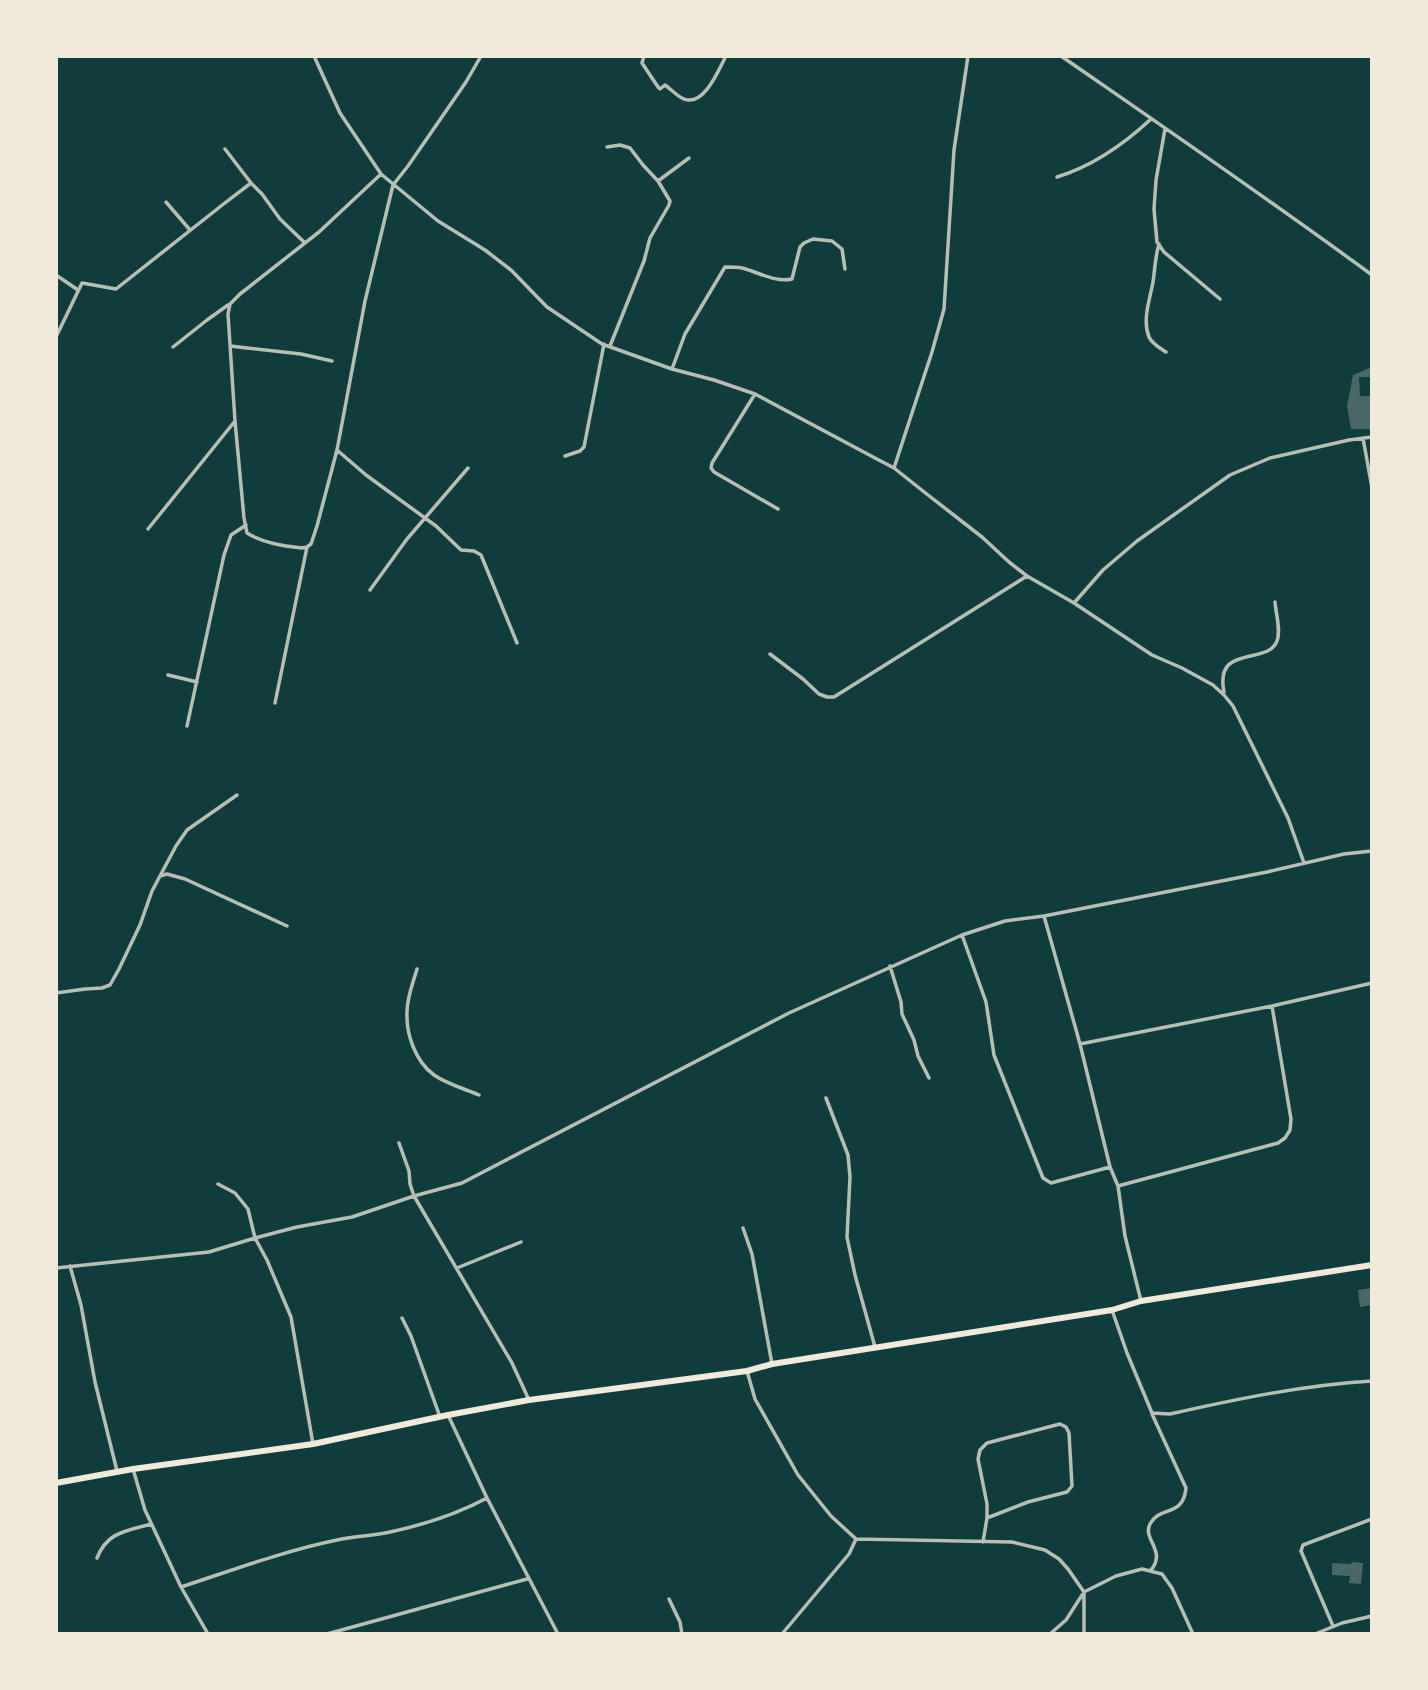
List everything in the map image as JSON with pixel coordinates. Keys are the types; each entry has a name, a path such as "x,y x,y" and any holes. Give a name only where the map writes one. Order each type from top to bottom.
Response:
{"highway":[{"path":"56,1483 117,1471 313,1444 529,1400 747,1371 772,1364 1112,1310 1141,1301 1372,1265"}],"street":[{"path":"314,56 340,113 381,174 438,221 485,250 511,270 547,307 604,344 672,369 755,394 894,468 1027,576 1074,603 1152,655 1213,685 1233,706 1288,818 1304,863"},
{"path":"275,703 307,547 311,544 317,526 337,450 365,301 393,185 466,82 481,56"},
{"path":"644,56 642,63 658,88 665,85 688,100 702,96 726,56"},
{"path":"894,468 944,309 954,150 968,56"},
{"path":"1061,56 1288,213 1372,275"},
{"path":"1057,177 1100,159 1120,146 1151,119"},
{"path":"1165,129 1154,209 1159,244 1164,252 1220,299"},
{"path":"607,147 620,145 630,148 658,181 670,201 650,238 644,261 610,346"},
{"path":"225,149 280,219 305,243"},
{"path":"658,181 689,158"},
{"path":"173,347 305,243 381,174"},
{"path":"56,337 82,283 116,289 251,183"},
{"path":"166,202 190,230"},
{"path":"672,369 685,334 725,267 739,267 788,281 792,279 800,247 813,239 832,241 842,249 845,269"},
{"path":"1159,244 1146,318 1149,337 1166,352"},
{"path":"56,275 78,290"},
{"path":"230,304 228,314 235,421 247,533 265,542 307,547"},
{"path":"565,456 584,447 604,344"},
{"path":"230,346 302,354 332,361"},
{"path":"755,394 711,468 779,509"},
{"path":"148,529 235,421"},
{"path":"1074,603 1103,570 1137,541 1230,475 1270,458 1372,437"},
{"path":"1363,438 1372,488"},
{"path":"337,450 425,518 461,550 474,551 481,555 517,643"},
{"path":"370,590 407,539 468,468"},
{"path":"187,726 224,555 231,535 246,525"},
{"path":"770,654 819,694 834,697 1027,576"},
{"path":"1224,695 1223,675 1230,663 1270,650 1275,645 1278,638 1275,602"},
{"path":"168,675 197,682"},
{"path":"56,992 110,985 140,925 152,891 176,846 187,830 237,795"},
{"path":"56,1268 209,1252 297,1227 352,1217 462,1183 789,1013 962,935 1005,921 1044,916 1344,854 1372,851"},
{"path":"160,876 167,874 185,879 287,926"},
{"path":"1044,916 1080,1044 1110,1167 1118,1186 1125,1236 1141,1301"},
{"path":"962,935 986,1002 994,1055 1043,1178 1051,1183 1110,1167"},
{"path":"890,966 902,1014 929,1078"},
{"path":"416,969 407,1012 410,1034 418,1056 434,1075 479,1095"},
{"path":"1080,1044 1372,983"},
{"path":"1118,1186 1251,1152 1285,1138 1290,1130 1291,1119 1272,1006"},
{"path":"826,1098 848,1155 850,1177 847,1237 875,1347"},
{"path":"398,1143 406,1162 414,1196 512,1363 529,1400"},
{"path":"218,1184 235,1193 248,1209 255,1238 290,1317 313,1444"},
{"path":"743,1228 752,1254 772,1364"},
{"path":"457,1268 521,1242"},
{"path":"70,1266 117,1471"},
{"path":"1112,1310 1127,1353 1186,1488 1181,1505 1156,1517 1150,1523 1149,1530 1157,1557 1157,1564 1151,1570"},
{"path":"402,1318 411,1336 439,1417"},
{"path":"747,1371 755,1399 798,1475 831,1516 856,1539 1012,1542 1045,1550 1059,1559 1084,1592 1084,1634"},
{"path":"1152,1413 1170,1413 1286,1390 1372,1381"},
{"path":"448,1415 487,1498 558,1634"},
{"path":"983,1542 987,1504 978,1459 980,1450 988,1443 1060,1424 1066,1427 1069,1433 1072,1486 1067,1492 1028,1502 987,1518"},
{"path":"133,1469 151,1524 181,1587 208,1634"},
{"path":"181,1587 298,1550 337,1540 390,1532 436,1519 461,1511 487,1498"},
{"path":"1333,1626 1301,1551 1303,1545 1372,1519"},
{"path":"97,1558 102,1546 115,1534 151,1524"},
{"path":"782,1634 849,1554 856,1539"},
{"path":"1050,1634 1066,1620 1084,1592 1116,1576 1142,1569 1162,1574 1172,1588 1194,1634"},
{"path":"327,1634 528,1579"},
{"path":"669,1599 680,1622 682,1634"},
{"path":"1315,1634 1342,1623 1372,1616"}],"building":[{"path":"1372,367 1372,377 1359,377 1360,396 1372,396 1372,429 1351,429 1347,406 1353,375"},
{"path":"1372,1288 1372,1305 1360,1307 1358,1290"},
{"path":"1332,1563 1363,1563 1361,1584 1349,1583 1350,1576 1332,1575"}]}
